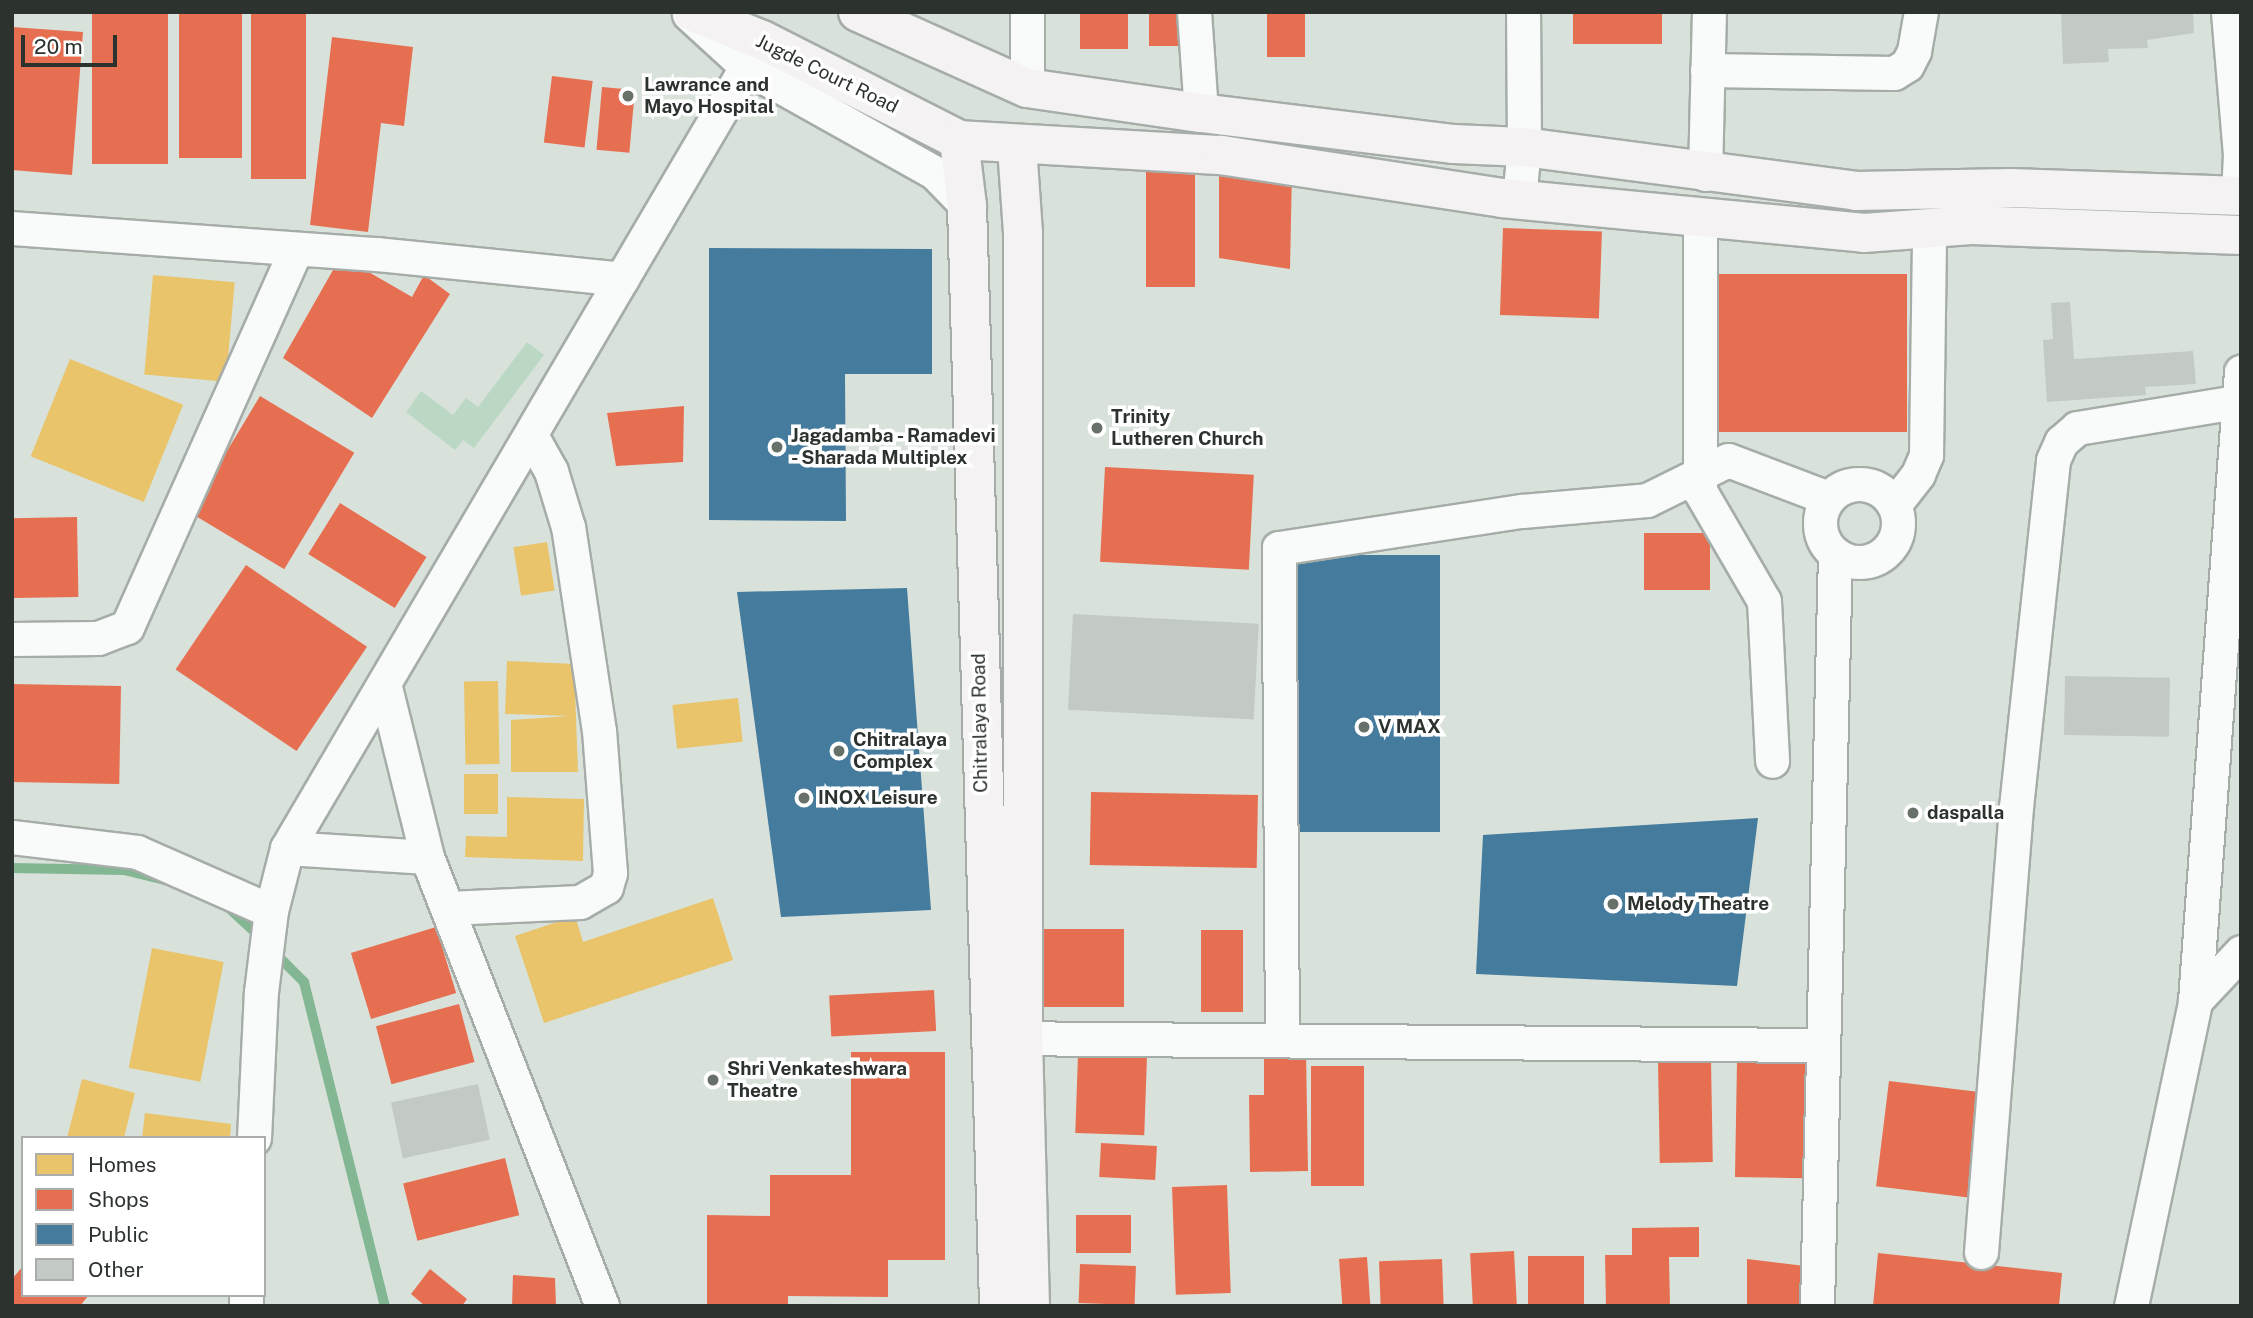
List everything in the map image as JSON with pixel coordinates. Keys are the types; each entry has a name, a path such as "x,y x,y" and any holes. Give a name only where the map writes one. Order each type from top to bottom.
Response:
{"main road":[{"name":"Jugde Court Road","path":"693,12 755,54 959,140"},
{"path":"858,12 1027,88 1201,113 1524,147 1705,174 1856,191 2010,188 2240,195"},
{"path":"959,140 1017,147 1088,146 1221,155 1519,199 1700,220 1864,233 1971,225 2241,235"},
{"name":"Chitralaya Road","path":"959,140 968,206 1006,1039 1030,1306"},
{"path":"1482,194 1485,145"},
{"name":"Chitralaya Road","path":"999,1306 1023,232 1017,147"}],"street":[{"path":"687,12 755,54 902,156 935,173 968,206"},
{"path":"1027,12 1027,88"},
{"path":"1194,12 1201,113"},
{"path":"1519,199 1524,147 1523,12"},
{"path":"1705,174 1709,12"},
{"path":"1707,70 1894,73 1908,65 1914,51 1921,12"},
{"path":"2228,12 2240,154 2240,195"},
{"path":"254,1136 261,992 271,911 286,848 385,687 755,54"},
{"path":"902,156 959,140"},
{"path":"1700,220 1699,474 1710,513 1757,582 1764,601 1772,761"},
{"path":"12,228 295,251 376,254 622,279"},
{"path":"1894,505 1918,474 1926,455 1929,228"},
{"path":"12,639 98,638 127,627 295,251"},
{"path":"1981,1252 2016,807 2053,460 2061,442 2077,428 2238,387 2195,1001 2132,1306"},
{"path":"448,908 580,902 606,887 610,873 599,731 568,527 551,471 531,436"},
{"path":"1282,1039 1279,548 1522,511 1647,500 1728,460 1828,498"},
{"path":"1861,483 1886,494 1894,505 1897,531 1884,554 1859,562 1835,554 1821,534 1819,522 1828,498 1849,484 1861,483"},
{"path":"1817,1306 1820,1045 1835,554"},
{"path":"385,687 427,857 602,1306"},
{"path":"12,837 137,852 271,911"},
{"path":"286,848 427,857"},
{"path":"2195,1001 2241,952"},
{"path":"1006,1039 1820,1045"}],"green space":[{"path":"527,342 544,355 474,448 463,440 455,450 406,412 421,391 453,415 466,398 478,407"}],"building: Homes":[{"path":"153,275 235,282 226,382 144,375"},
{"path":"70,359 183,405 144,502 31,456"},
{"path":"547,542 555,590 521,596 513,547"},
{"path":"507,661 574,664 578,772 511,772 511,720 570,716 505,714"},
{"path":"498,681 499,764 465,765 464,682"},
{"path":"738,698 743,742 677,749 672,705"},
{"path":"464,774 498,774 498,814 464,814"},
{"path":"507,797 584,799 583,861 465,857 466,836 507,837"},
{"path":"713,898 733,960 544,1023 515,936 575,916 583,942"},
{"path":"152,948 224,962 200,1082 129,1068"},
{"path":"82,1079 135,1093 124,1136 68,1136"},
{"path":"145,1113 231,1124 230,1136 142,1136"}],"building: Shops":[{"path":"92,12 168,12 168,164 92,164"},
{"path":"179,12 242,12 242,158 179,158"},
{"path":"251,12 306,12 306,179 251,179"},
{"path":"1080,12 1128,12 1128,49 1080,49"},
{"path":"1149,12 1187,12 1187,46 1149,46"},
{"path":"1267,12 1305,12 1305,57 1267,57"},
{"path":"1573,12 1662,12 1662,44 1573,44"},
{"path":"12,27 83,32 72,175 12,170"},
{"path":"332,37 413,47 404,126 381,123 368,232 310,225"},
{"path":"552,76 593,81 585,147 544,143"},
{"path":"602,87 635,90 629,153 597,150"},
{"path":"1219,164 1292,170 1290,269 1219,258"},
{"path":"1146,168 1195,168 1195,287 1146,287"},
{"path":"1503,228 1602,231 1599,318 1500,315"},
{"path":"341,256 412,297 424,275 450,294 372,418 283,358"},
{"path":"1708,274 1907,274 1907,432 1708,432"},
{"path":"260,396 354,453 284,569 190,513"},
{"path":"684,406 683,462 616,466 607,413"},
{"path":"1105,467 1254,475 1249,570 1100,562"},
{"path":"340,503 427,557 395,608 308,554"},
{"path":"77,517 78,597 13,598 12,518"},
{"path":"1644,533 1710,533 1710,590 1644,590"},
{"path":"246,565 367,647 297,751 176,669"},
{"path":"12,684 121,686 119,784 12,782"},
{"path":"1091,792 1258,795 1257,868 1090,865"},
{"path":"436,927 456,993 371,1019 351,953"},
{"path":"1036,929 1124,929 1124,1007 1036,1007"},
{"path":"1201,930 1243,930 1243,1012 1201,1012"},
{"path":"934,990 936,1031 831,1036 829,995"},
{"path":"459,1004 475,1062 391,1084 376,1026"},
{"path":"851,1052 945,1052 945,1260 888,1260 888,1297 788,1296 788,1306 707,1306 707,1215 770,1216 770,1175 851,1175"},
{"path":"1306,1052 1308,1171 1250,1172 1249,1095 1264,1095 1264,1053"},
{"path":"1078,1055 1147,1057 1144,1135 1075,1133"},
{"path":"1711,1060 1713,1162 1660,1163 1658,1061"},
{"path":"1737,1062 1807,1063 1805,1178 1735,1177"},
{"path":"1311,1066 1364,1066 1364,1186 1311,1186"},
{"path":"1889,1081 1981,1092 1968,1198 1876,1186"},
{"path":"1101,1143 1157,1146 1155,1180 1099,1177"},
{"path":"505,1158 519,1215 417,1241 403,1183"},
{"path":"1227,1185 1231,1293 1176,1295 1172,1187"},
{"path":"1076,1215 1131,1215 1131,1253 1076,1253"},
{"path":"1699,1227 1699,1257 1669,1257 1670,1306 1606,1306 1605,1255 1632,1255 1632,1228"},
{"path":"1514,1251 1517,1306 1473,1306 1470,1253"},
{"path":"1878,1253 2062,1273 2059,1306 1873,1306"},
{"path":"1528,1256 1584,1256 1584,1306 1528,1306"},
{"path":"1367,1257 1370,1306 1342,1306 1339,1259"},
{"path":"1442,1259 1444,1306 1381,1306 1379,1261"},
{"path":"1747,1259 1805,1266 1806,1306 1747,1306"},
{"path":"1080,1264 1136,1266 1135,1305 1079,1303"},
{"path":"21,1268 21,1297 87,1297 80,1306 12,1306 12,1279"},
{"path":"430,1269 467,1299 462,1306 425,1306 411,1294"},
{"path":"513,1275 555,1278 556,1306 512,1306"}],"building: Public":[{"name":"Jagadamba - Ramadevi - Sharada Multiplex","path":"709,248 932,249 932,374 845,374 846,521 709,520"},
{"name":"V MAX","path":"1290,555 1440,555 1440,832 1290,832"},
{"name":"Chitralaya Complex","path":"907,588 931,910 781,917 737,592"},
{"name":"Melody Theatre","path":"1758,818 1737,986 1476,974 1483,835"}],"building: Other":[{"path":"2061,12 2193,12 2194,33 2147,40 2148,48 2108,49 2109,62 2063,64"},
{"path":"2070,302 2074,359 2193,351 2196,384 2145,387 2146,395 2047,402 2043,340 2053,339 2051,303"},
{"path":"1073,614 1259,624 1254,720 1068,710"},
{"path":"2065,676 2170,678 2169,737 2064,735"},
{"path":"478,1084 490,1140 403,1158 391,1103"}],"waterway":[{"path":"12,868 124,870 165,880"},
{"path":"229,908 259,936"},
{"path":"274,952 304,982 385,1306"}],"place":[{"name":"Lawrance and Mayo Hospital","path":"628,96"},
{"name":"Trinity Lutheren Church","path":"1097,428"},
{"name":"Jagadamba - Ramadevi - Sharada Multiplex","path":"777,447"},
{"name":"V MAX","path":"1364,727"},
{"name":"Chitralaya Complex","path":"839,751"},
{"name":"INOX Leisure","path":"804,798"},
{"name":"daspalla","path":"1913,813"},
{"name":"Melody Theatre","path":"1613,904"},
{"name":"Shri Venkateshwara Theatre","path":"713,1080"}]}
